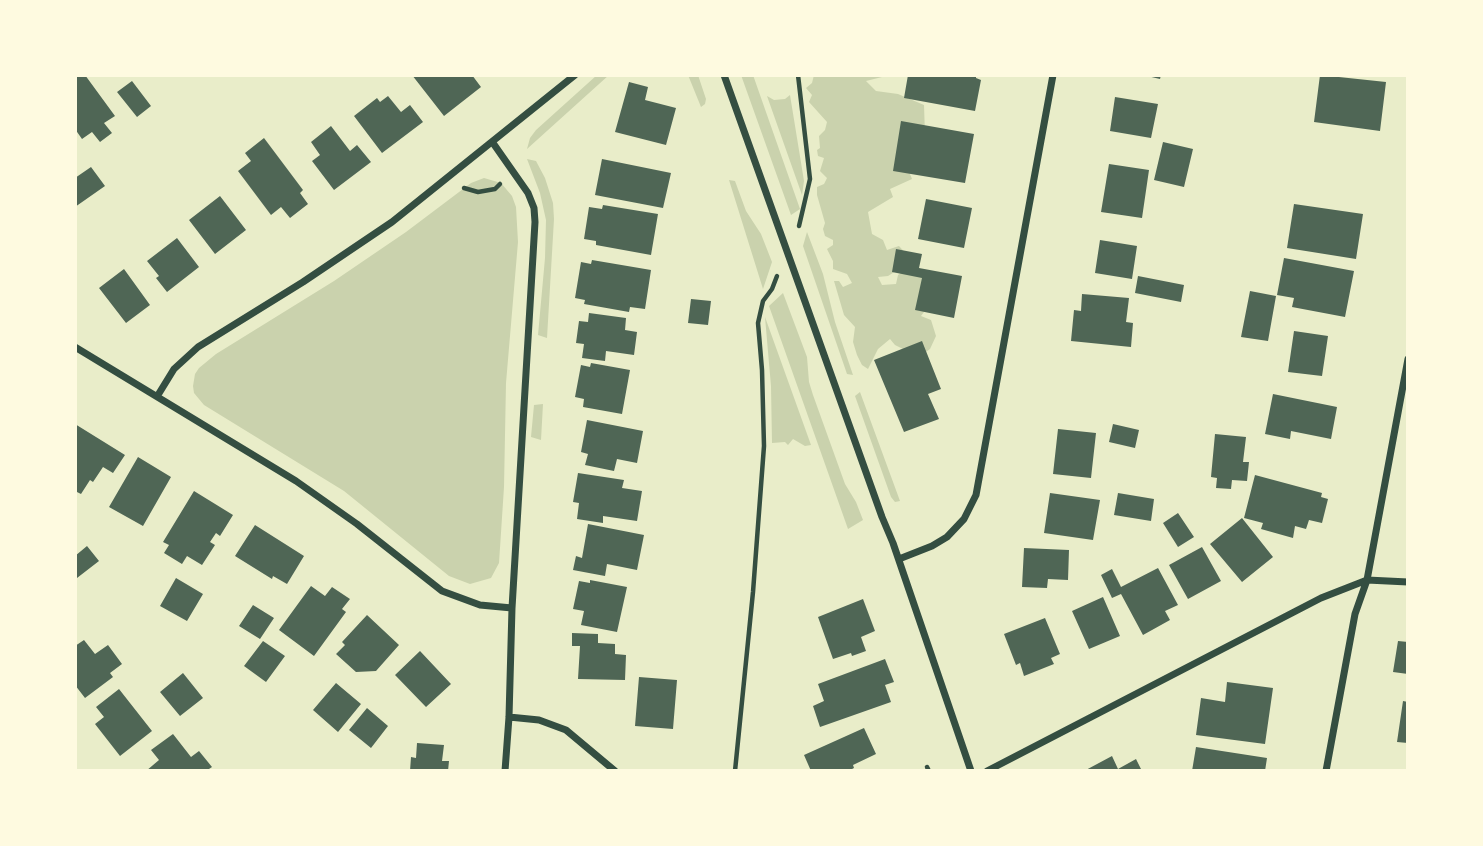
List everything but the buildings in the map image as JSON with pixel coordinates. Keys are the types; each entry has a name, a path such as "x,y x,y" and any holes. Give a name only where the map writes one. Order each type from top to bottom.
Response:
{"street":[{"path":"158,395 174,369 198,347 346,254 429,194 575,75"},
{"path":"724,75 899,559 971,771"},
{"path":"899,559 947,537 964,519 976,495 1053,75"},
{"path":"493,143 522,181 535,214 505,771"},
{"path":"75,347 296,481 357,524 442,591 480,605 512,608"},
{"path":"1326,771 1355,614 1367,580 1408,359"},
{"path":"987,771 1321,598 1367,580 1408,582"},
{"path":"509,717 539,720 566,730 615,771"}],"path":[{"path":"797,231 810,179 798,75"},
{"path":"464,188 478,192 488,191 495,189 500,183"},
{"path":"735,771 764,446 758,323 763,301 772,289 777,275"}],"green space":[{"path":"597,75 609,75 527,149 536,130"},
{"path":"688,75 698,75 706,99 701,107"},
{"path":"741,75 753,75 800,209 791,215"},
{"path":"814,75 890,75 866,81 876,91 898,94 924,105 925,135 904,159 912,179 890,189 893,197 868,212 872,234 883,240 887,250 899,246 909,257 896,271 888,276 878,277 882,285 896,284 898,275 909,267 921,270 927,308 921,316 931,320 936,336 930,349 919,357 895,345 890,339 878,349 868,369 862,365 857,355 853,342 855,327 844,315 834,281 839,281 843,287 852,283 847,274 833,269 833,261 827,249 833,245 833,240 825,236 825,223 817,195 817,187 824,184 827,178 820,171 824,158 818,156 817,150 820,148 819,136 825,130 827,122 809,102 812,95 806,88 812,83"},
{"path":"790,95 804,181 802,195 767,96 774,100 785,99"},
{"path":"527,159 536,161 553,203 547,338 538,335 546,220 540,193"},
{"path":"484,178 501,183 512,196 516,207 518,242 506,383 499,563 491,578 470,584 449,576 344,491 204,405 194,393 193,386 199,368 216,354 334,281 471,183"},
{"path":"729,180 735,181 746,211 761,234 772,262 763,289"},
{"path":"807,232 823,274 835,322 853,375 847,374 803,246"},
{"path":"783,293 807,357 813,395 845,484 863,520 848,529 769,306"},
{"path":"765,317 811,445 805,446 793,439 788,445 785,442 772,443 771,386"},
{"path":"860,392 900,501 895,502 891,497 855,396"},
{"path":"543,404 541,440 531,437 534,405"}]}
